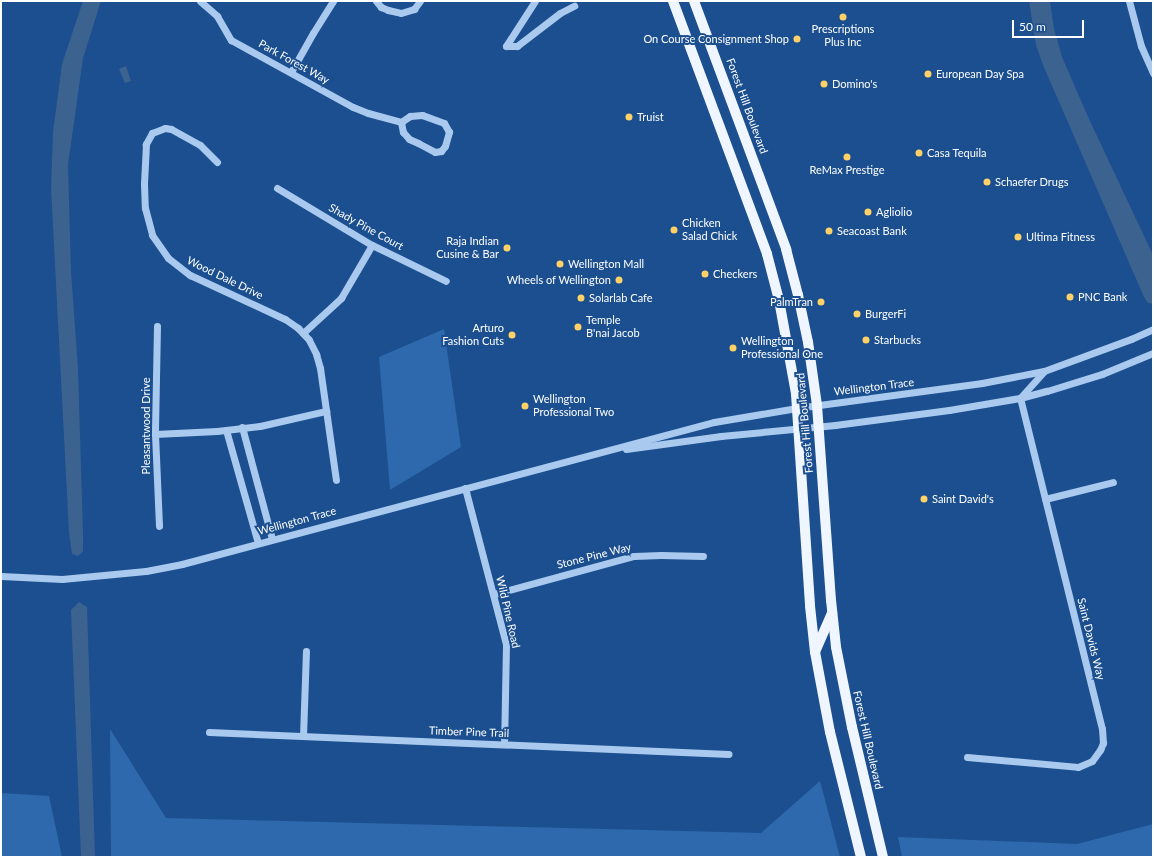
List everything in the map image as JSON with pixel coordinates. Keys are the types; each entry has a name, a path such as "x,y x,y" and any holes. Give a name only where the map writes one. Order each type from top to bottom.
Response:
{"main road":[{"name":"Forest Hill Boulevard","path":"673,1 767,254 789,347 799,430 809,598 815,652 830,732 861,857"},
{"name":"Forest Hill Boulevard","path":"694,1 786,249 808,342 819,427 832,612 846,699 884,857"},
{"path":"815,652 832,612"}],"street":[{"name":"Park Forest Way","path":"200,1 216,16 231,40 353,107 368,113 401,122"},
{"path":"291,72 312,33 333,1"},
{"path":"376,1 381,7 401,13 414,9 420,1"},
{"path":"535,1 506,46 517,46 560,13 574,6"},
{"path":"1129,1 1141,46 1153,73"},
{"path":"422,115 444,123 449,132 441,151 435,152 408,139 403,132 401,122 410,116 422,115"},
{"name":"Wood Dale Drive","path":"217,162 200,145 171,129 165,128 152,133 146,144 144,184 145,208 152,235 168,258 190,275 285,319 303,333 313,347 319,361 336,480"},
{"name":"Shady Pine Court","path":"277,188 372,245 446,280"},
{"path":"303,333 341,298 372,245"},
{"name":"Pleasantwood Drive","path":"157,326 155,434 159,526"},
{"name":"Wellington Trace","path":"1,576 62,579 146,571 182,564 714,422 817,405 982,383 1044,371 1131,339 1153,329"},
{"name":"Wellington Trace","path":"594,453 721,436 799,430 950,410 1020,398 1102,374 1153,353"},
{"path":"1020,398 1044,371"},
{"name":"Saint Davids Way","path":"967,757 1078,767 1092,761 1103,743 1102,729 1020,398"},
{"path":"155,434 226,430 260,426 326,411"},
{"path":"242,427 272,539"},
{"path":"226,430 258,543"},
{"path":"1045,499 1113,482"},
{"name":"Wild Pine Road","path":"465,488 506,644 504,744"},
{"name":"Stone Pine Way","path":"494,594 634,556 702,556"},
{"path":"303,736 306,651"},
{"name":"Timber Pine Trail","path":"209,732 729,754"}],"shaded area":[{"path":"83,1 101,1 83,58 68,165 71,271 78,369 83,532 83,551 78,556 72,554 69,532 51,188 53,132 62,64"},
{"path":"1029,1 1050,1 1054,29 1062,57 1089,119 1153,255 1153,304 1148,303 1144,297 1043,65 1036,45"},
{"path":"126,66 131,81 125,83 119,69"},
{"path":"444,329 461,447 390,490 379,357"},
{"path":"79,602 87,607 95,857 81,857 71,610"},
{"path":"110,729 166,818 761,833 820,781 840,857 111,857"},
{"path":"1,793 49,796 62,857 1,857"},
{"path":"1153,824 1153,857 902,857 898,837 1077,844"}],"place":[{"name":"Prescriptions Plus Inc","path":"843,17"},
{"name":"On Course Consignment Shop","path":"797,39"},
{"name":"European Day Spa","path":"928,74"},
{"name":"Domino's","path":"824,84"},
{"name":"Truist","path":"629,117"},
{"name":"Casa Tequila","path":"919,153"},
{"name":"ReMax Prestige","path":"847,157"},
{"name":"Schaefer Drugs","path":"987,182"},
{"name":"Agliolio","path":"868,212"},
{"name":"Chicken Salad Chick","path":"674,230"},
{"name":"Seacoast Bank","path":"829,231"},
{"name":"Ultima Fitness","path":"1018,237"},
{"name":"Raja Indian Cusine & Bar","path":"507,248"},
{"name":"Wellington Mall","path":"560,264"},
{"name":"Checkers","path":"705,274"},
{"name":"Wheels of Wellington","path":"619,280"},
{"name":"PNC Bank","path":"1070,297"},
{"name":"Solarlab Cafe","path":"581,298"},
{"name":"PalmTran","path":"821,302"},
{"name":"BurgerFi","path":"857,314"},
{"name":"Temple B'nai Jacob","path":"578,327"},
{"name":"Arturo Fashion Cuts","path":"512,335"},
{"name":"Starbucks","path":"866,340"},
{"name":"Wellington Professional One","path":"733,348"},
{"name":"Wellington Professional Two","path":"525,406"},
{"name":"Saint David's","path":"924,499"}]}
